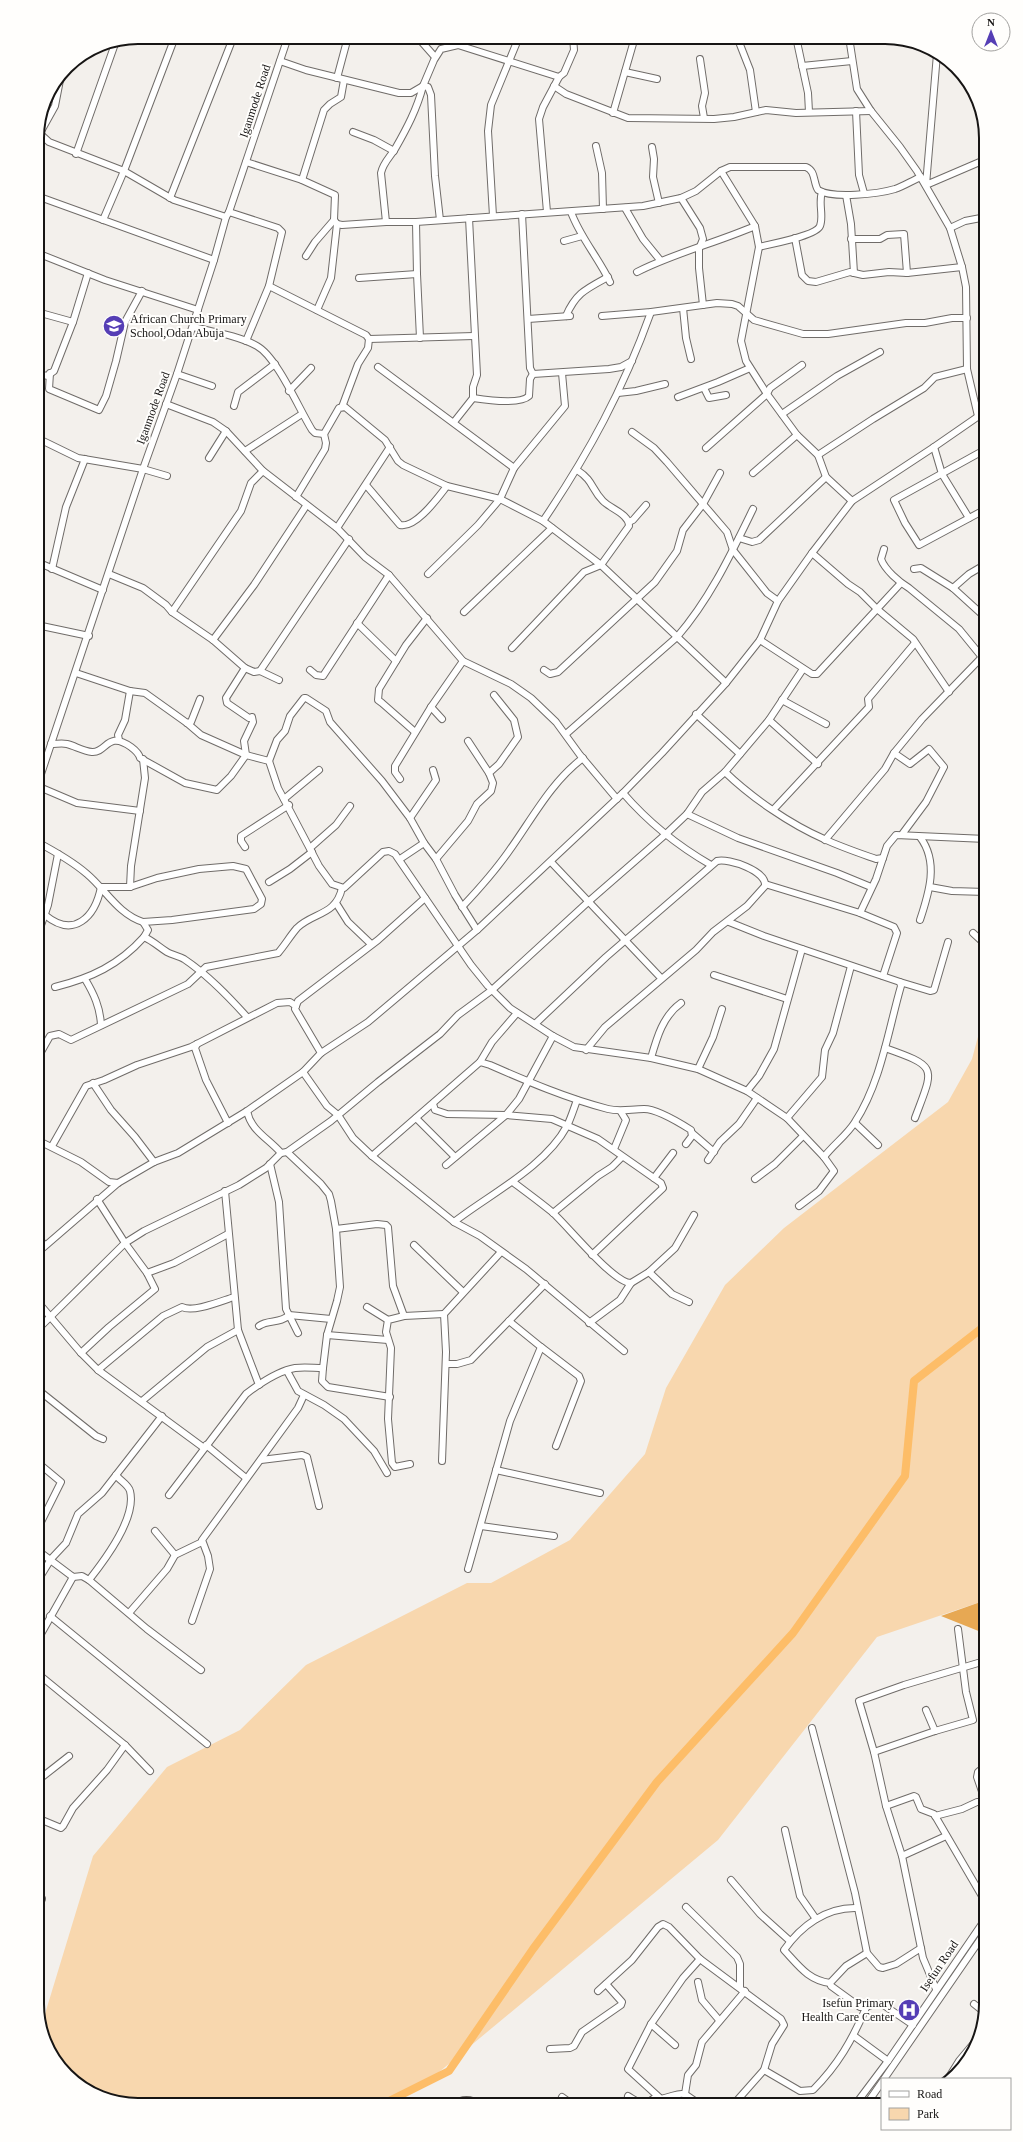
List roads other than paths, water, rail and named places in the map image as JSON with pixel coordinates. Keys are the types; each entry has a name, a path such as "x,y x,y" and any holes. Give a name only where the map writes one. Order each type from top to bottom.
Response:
{"street":[{"path":"103,220 124,171 172,44"},
{"path":"170,198 231,44"},
{"name":"Iganmode Road","path":"44,765 89,636 103,590 110,574 143,469 193,326 227,214 286,44"},
{"path":"337,78 346,44"},
{"path":"424,44 435,57"},
{"path":"493,216 488,131 489,115 491,105 516,44"},
{"path":"547,212 539,119 554,86 564,73 574,50 574,44"},
{"path":"613,113 634,44"},
{"path":"740,44 750,70 756,112"},
{"path":"797,44 808,93 809,112"},
{"path":"45,1245 97,1199 118,1183 154,1162 178,1153 228,1123 303,1072 321,1053 368,1022 459,946 617,799 662,753 696,714 726,683 760,640 778,602 812,553 852,501 978,416 967,369 966,288 962,267 950,228 921,176 871,111 857,89 850,44"},
{"path":"386,222 381,173 382,166 394,151 416,111 422,86 435,57 441,49 454,45 509,61 559,78"},
{"path":"76,154 114,47"},
{"path":"700,59 705,93 702,106 704,118"},
{"path":"926,185 937,60"},
{"path":"280,61 306,70 344,80 406,94 422,86 428,87 432,95 434,176 440,220"},
{"path":"802,66 852,61"},
{"path":"625,72 657,79"},
{"path":"302,180 324,110 341,97 344,80"},
{"path":"554,86 566,94 628,118 734,117 766,110 786,113 871,111"},
{"path":"46,121 55,106 58,90"},
{"path":"856,111 859,175 864,193"},
{"path":"353,132 374,140 394,151"},
{"path":"44,137 49,142 76,154 124,171 170,198 281,230 268,286 246,341"},
{"path":"596,146 602,173 603,209"},
{"path":"652,147 654,159 653,177 659,203"},
{"path":"246,162 302,180 330,192 335,196 335,222 331,278 317,310"},
{"path":"926,185 979,162"},
{"path":"335,222 342,225 386,222 416,222 547,212 571,212 625,208 681,198 701,188 721,171 730,167 806,167 810,169 816,186 822,192 846,195 896,188 921,176"},
{"path":"721,171 755,226 759,247 741,341 746,361 767,394 797,435 818,455 826,477 852,501"},
{"path":"759,247 795,238 814,231 820,227 819,201 822,192"},
{"path":"846,195 854,273"},
{"path":"681,198 700,228 703,238 699,248 700,287 703,305"},
{"path":"44,199 214,260"},
{"path":"625,208 643,239 660,260"},
{"path":"528,320 568,316 571,304 582,291 609,280 582,236 571,212"},
{"path":"522,214 530,368 533,374"},
{"path":"454,422 473,398 473,387 477,375 468,218"},
{"path":"950,228 965,221 979,218"},
{"path":"306,256 315,242 335,222"},
{"path":"416,222 420,338"},
{"path":"637,272 660,260 699,248 755,226"},
{"path":"851,239 880,239 887,235 904,234 907,273"},
{"path":"564,241 582,236"},
{"path":"795,238 802,275 808,281 823,281 844,273 863,275 889,272 907,273 962,267"},
{"path":"44,256 88,273 198,310"},
{"path":"44,375 47,376 54,372 73,322 88,273"},
{"path":"359,278 417,274"},
{"path":"268,286 366,335 369,339 368,348 356,369 342,407 339,408 324,434 326,443 325,449 296,496"},
{"path":"50,373 49,389 99,410 116,361 125,322 142,291"},
{"path":"602,316 651,312 717,303 732,304 738,306 754,320 803,334 828,334 906,323 924,323 952,318 967,318"},
{"path":"683,308 686,338 691,359"},
{"path":"543,521 577,470 618,393 651,312"},
{"path":"44,314 73,322"},
{"path":"193,326 246,341 263,350 276,364 289,391 315,433 324,434"},
{"path":"369,339 474,336"},
{"path":"782,414 837,376 880,352"},
{"path":"533,374 562,373 621,367 632,361"},
{"path":"234,406 238,392 276,364"},
{"path":"706,448 767,394 770,388 802,365"},
{"path":"378,367 514,468"},
{"path":"289,391 311,368"},
{"path":"678,397 704,388 750,368"},
{"path":"818,455 873,418 924,388 935,377 967,369"},
{"path":"428,574 478,526 500,499 514,468 565,406 562,373"},
{"path":"177,374 212,386"},
{"path":"473,398 499,401 526,399 530,393 530,379 533,374"},
{"path":"618,393 636,391 665,384"},
{"path":"704,388 709,398 713,399 726,395"},
{"path":"166,404 212,422 226,431 263,471 336,528 349,539 365,557 389,575 463,661 522,691 547,713 566,734 583,758 617,799"},
{"path":"342,407 349,409 385,440 398,461 420,474 447,486 500,499 543,521 600,565 637,598 726,683"},
{"path":"245,451 302,414"},
{"path":"209,458 226,431"},
{"path":"632,432 654,448 703,504 727,532 733,550 768,593 778,602"},
{"path":"753,473 797,435"},
{"path":"44,441 85,459 143,469 167,476"},
{"path":"336,528 390,447"},
{"path":"934,447 942,474 969,518"},
{"path":"979,453 894,500 905,523 920,545 979,513"},
{"path":"52,569 66,507 85,459"},
{"path":"577,470 588,477 603,501 629,522"},
{"path":"172,612 241,511 251,483 263,471"},
{"path":"544,670 550,674 558,672 655,582 678,552 683,530 703,504 720,473"},
{"path":"739,538 752,542 759,540 826,477"},
{"path":"366,485 400,525 404,526 429,509 447,486"},
{"path":"629,522 633,520 646,505"},
{"path":"212,640 254,585 306,506"},
{"path":"566,734 676,636 709,595 753,509"},
{"path":"512,648 584,572 600,565 628,530 629,522"},
{"path":"464,612 552,528"},
{"path":"260,671 349,539"},
{"path":"884,549 881,561 901,583 910,588 959,629 979,653"},
{"path":"812,553 848,584 860,592 877,609 913,639 949,692"},
{"path":"44,565 103,590"},
{"path":"914,569 921,568 953,588 979,612"},
{"path":"953,588 969,574 979,568"},
{"path":"110,574 143,588 166,605 172,612 212,640 245,668 254,672 260,671 279,680"},
{"path":"310,670 316,675 323,676 389,575"},
{"path":"760,640 814,674 819,673 901,583"},
{"path":"415,732 378,700 379,689 416,631 427,618"},
{"path":"357,623 396,661"},
{"path":"44,627 89,636"},
{"path":"774,810 869,707 868,699 915,643"},
{"path":"400,779 394,769 415,732 463,661"},
{"path":"824,840 885,769 894,753 922,719 979,664"},
{"path":"51,744 66,744 92,752 101,749 109,742 119,740 130,746 139,754 140,758 152,766 185,783 215,790 231,776 246,755 244,741 253,722 252,717 249,718 228,703 226,698 245,668"},
{"path":"44,1323 125,1243 144,1231 239,1185 270,1164 284,1152 311,1137 440,1034 458,1015 492,990 687,814 702,792 725,772 768,720 804,668"},
{"path":"76,673 130,691 145,693 201,735 246,755 270,761"},
{"path":"119,740 118,735 125,720 130,691"},
{"path":"489,773 499,764 518,737 514,720 494,695"},
{"path":"342,888 332,884 319,866 289,805 278,788 270,761 277,740 285,731 290,716 304,698 326,711 330,722 382,781 410,818 424,843 436,859 462,907 477,930"},
{"path":"187,723 191,722 200,699"},
{"path":"782,700 826,724"},
{"path":"431,707 442,718"},
{"path":"696,714 740,754"},
{"path":"768,720 818,764"},
{"path":"436,859 468,821 477,804 492,790 493,783 489,773 468,741"},
{"path":"894,753 910,764 928,749 944,767 926,802 903,833"},
{"path":"462,907 482,886 508,853 540,805 574,765 583,758"},
{"path":"130,887 146,778 143,759"},
{"path":"284,799 319,770"},
{"path":"410,818 436,780 433,770"},
{"path":"725,772 740,786 774,810 824,840 876,859 883,858"},
{"path":"44,789 77,803 140,811"},
{"path":"623,793 647,818 684,849 711,865"},
{"path":"245,847 241,836 289,805"},
{"path":"269,882 290,869 311,850 336,825 350,806"},
{"path":"687,814 738,838 837,873 871,888"},
{"path":"860,913 876,879 891,839 896,835 903,833 920,837 979,838"},
{"path":"920,837 928,851 931,875 930,887 920,920"},
{"path":"400,859 424,843"},
{"path":"44,846 87,874 130,918 142,922 172,920 254,909 261,904 262,899 246,869 233,866 199,869 157,878 130,887 101,887"},
{"path":"44,1047 50,1036 59,1034 71,1040 188,984 206,967 278,953 298,927 336,903 339,899 342,888 383,852 391,852 400,859 416,886 472,965 492,990 517,1013 553,1036 574,1047 586,1050 651,1058 698,1069 747,1091 787,1118 824,1157 834,1171 819,1191 800,1206"},
{"path":"58,854 45,915 56,924 74,925 88,918 98,901 101,887"},
{"path":"535,1024 625,941 717,861 727,860 758,873 765,884 860,913 894,927 897,931 883,976"},
{"path":"551,862 661,978"},
{"path":"586,1050 605,1028 661,978 696,950 713,932 729,922 762,891 765,884"},
{"path":"930,887 952,892 979,892"},
{"path":"321,1053 295,1009 298,1001 371,944 425,898"},
{"path":"336,903 348,922 371,944"},
{"path":"55,987 85,979 128,955 144,937 148,930 142,922"},
{"path":"729,922 739,927 851,966 930,991 934,990 948,942"},
{"path":"973,933 979,939"},
{"path":"144,937 153,941 168,953 183,958 221,989 247,1017"},
{"path":"747,1091 759,1076 774,1049 802,949"},
{"path":"787,1118 822,1077 825,1050 833,1033 851,966"},
{"path":"714,975 787,999"},
{"path":"85,979 94,994 100,1010 102,1025"},
{"path":"824,1157 855,1123 868,1096 885,1048 889,1027 901,986 900,982"},
{"path":"52,1146 86,1086 104,1080 137,1065 196,1044 247,1017 284,1002 296,1006"},
{"path":"651,1058 664,1021 671,1010 681,1002"},
{"path":"698,1069 713,1038 722,1009"},
{"path":"372,1156 480,1062 492,1042 517,1013"},
{"path":"446,1165 506,1115 529,1083 542,1052 553,1036"},
{"path":"196,1044 195,1048 206,1080 228,1123"},
{"path":"885,1048 919,1061 925,1065 928,1070 929,1078 915,1118"},
{"path":"480,1062 529,1083 577,1100 621,1112 644,1109 657,1112 688,1128 714,1152"},
{"path":"303,1072 328,1106 338,1115 353,1138 372,1156 454,1222 480,1236 544,1284 624,1352"},
{"path":"93,1083 111,1110 135,1136 154,1162"},
{"path":"708,1160 720,1142 739,1124 757,1098"},
{"path":"454,1222 482,1201 513,1182 547,1152 568,1126 577,1100"},
{"path":"433,1104 435,1110 447,1114 506,1115 552,1119 582,1131 614,1149 622,1157 661,1183 662,1188 592,1255"},
{"path":"247,1111 249,1121 329,1194 336,1230 340,1287 327,1335 322,1381 328,1387 390,1397"},
{"path":"614,1149 626,1120 621,1112"},
{"path":"416,1118 455,1157"},
{"path":"855,1123 878,1145"},
{"path":"686,1144 692,1133"},
{"path":"755,1179 775,1164 803,1136"},
{"path":"44,1143 94,1170 109,1182 118,1183"},
{"path":"654,1178 674,1153"},
{"path":"553,1213 598,1176 612,1167 622,1157"},
{"path":"270,1164 279,1202 286,1309 298,1333"},
{"path":"513,1182 553,1213 592,1255 623,1281 631,1283"},
{"path":"226,1191 228,1234 238,1330 259,1385"},
{"path":"81,1353 109,1327 155,1289 147,1273 125,1243 97,1199"},
{"path":"589,1322 620,1300 631,1283 649,1272 675,1248 694,1215"},
{"path":"336,1230 386,1224 388,1227 393,1286 404,1316"},
{"path":"147,1273 174,1263 228,1234"},
{"path":"414,1245 463,1292"},
{"path":"442,1461 446,1364 444,1314 501,1252"},
{"path":"649,1272 672,1294 689,1302"},
{"path":"446,1364 457,1364 471,1360 544,1284"},
{"path":"98,1370 163,1316 182,1307 187,1310 194,1309 234,1297"},
{"path":"367,1307 388,1320 404,1316 444,1314"},
{"path":"44,1308 81,1353 98,1370 246,1478"},
{"path":"259,1326 268,1322 282,1320 289,1315 331,1319"},
{"path":"388,1320 386,1326 391,1348 388,1419 392,1465 395,1467 410,1464"},
{"path":"509,1321 579,1376 581,1382 556,1446"},
{"path":"142,1401 207,1347 238,1330"},
{"path":"327,1335 388,1340"},
{"path":"468,1569 496,1470 518,1400 541,1347"},
{"path":"169,1495 246,1394 259,1385 295,1368 323,1368"},
{"path":"287,1372 294,1386 304,1395 324,1405 344,1419 374,1451 387,1472"},
{"path":"44,1395 96,1436 103,1439"},
{"path":"129,1613 167,1569 175,1554 202,1542 208,1530 298,1408 304,1395"},
{"path":"44,1570 51,1559 66,1543 78,1514 102,1493 162,1416"},
{"path":"261,1460 302,1455 307,1457 319,1506"},
{"path":"44,1468 61,1482 44,1516"},
{"path":"496,1470 600,1493"},
{"path":"89,1580 109,1556 128,1516 130,1504 129,1490 116,1475"},
{"path":"481,1526 554,1536"},
{"path":"155,1530 175,1554"},
{"path":"192,1621 210,1569 208,1556 202,1542"},
{"path":"44,1554 73,1577 82,1576 89,1580 201,1670"},
{"path":"44,1628 73,1577"},
{"path":"50,1616 207,1744"},
{"path":"874,1752 935,1731 973,1720 966,1692 958,1629"},
{"path":"936,1989 920,1948 902,1856 886,1806 874,1752 858,1701 978,1663"},
{"path":"44,1679 125,1745 150,1771"},
{"path":"926,1710 935,1731"},
{"path":"812,1728 857,1908 866,1953 879,1967 883,1968 896,1964 920,1948"},
{"path":"44,1821 61,1828 64,1826 73,1808 107,1770 125,1745"},
{"path":"44,1776 70,1756"},
{"path":"979,1771 977,1777 979,1783"},
{"path":"886,1806 914,1796 916,1797 921,1809 934,1814 979,1891"},
{"path":"935,1816 962,1809 979,1802"},
{"path":"785,1830 800,1896 816,1919"},
{"path":"902,1856 946,1836"},
{"path":"732,1880 760,1914 790,1941"},
{"path":"685,2094 688,2075 696,2065 699,2047 742,1989 740,1964 737,1957 686,1907"},
{"path":"857,1908 834,1910 816,1919 790,1941 784,1950 811,1978 830,1983 831,1986 858,2006 866,2008"},
{"path":"598,1991 632,1960 658,1927 663,1924 669,1927 700,1959 781,2019 784,2025 772,2044 764,2070 739,2098"},
{"name":"Isefun Road","path":"859,2098 913,2025 936,1989 979,1928"},
{"name":"Isefun Road","path":"885,2078 979,1943"},
{"path":"830,1983 846,1966 866,1953"},
{"path":"914,1953 923,1958"},
{"path":"660,2098 628,2069 628,2065 651,2024 683,1978 700,1959"},
{"path":"698,1982 702,2000 719,2020"},
{"path":"550,2048 566,2049 574,2046 582,2032 620,2006 622,2002 606,1984"},
{"path":"764,2070 800,2091 813,2090 832,2071 854,2036 866,2008 874,2004 882,2004 913,2025"},
{"path":"974,2004 979,2008"},
{"path":"651,2024 675,2045"},
{"path":"854,2036 888,2060"},
{"path":"956,2066 962,2057"},
{"name":"Isefun Road","path":"871,2098 881,2084"},
{"path":"663,2098 678,2092 685,2094 690,2098"}],"waterway":[{"path":"395,2098 449,2071 533,1949 657,1782 793,1633 905,1476 914,1381 979,1330"}],"place":[{"name":"African Church Primary School,Odan Abuja","path":"114,326"},
{"name":"Isefun Primary Health Care Center","path":"909,2010"}]}
